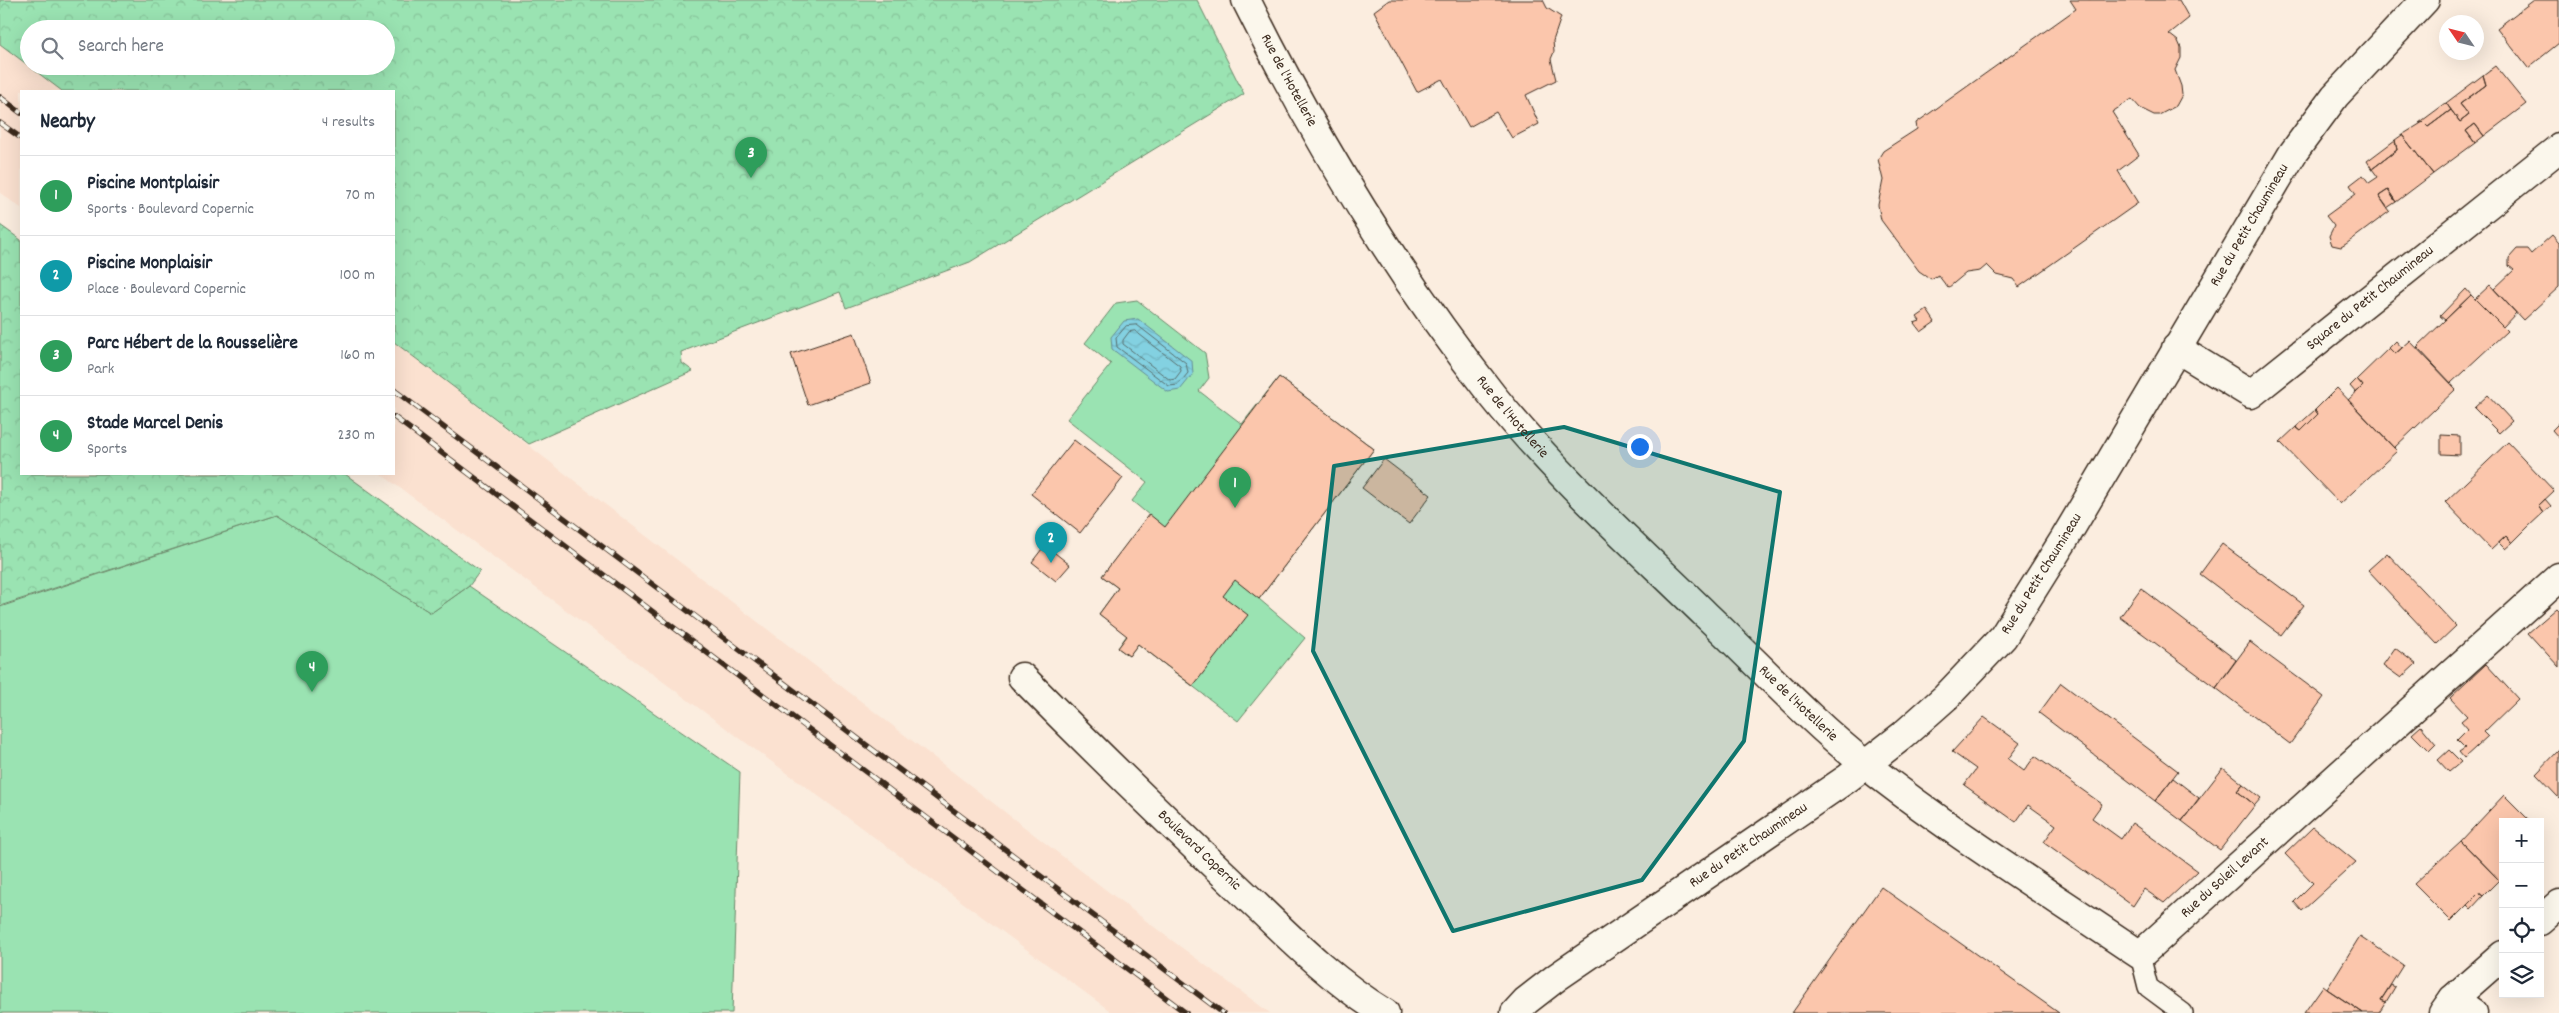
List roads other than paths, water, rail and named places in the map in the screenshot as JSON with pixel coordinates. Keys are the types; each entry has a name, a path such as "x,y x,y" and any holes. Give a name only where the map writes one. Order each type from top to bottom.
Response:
{"street":[{"name":"Rue de l'Hotellerie","path":"1246,0 1288,84 1339,172 1418,295 1492,396 1563,476 1835,739 1866,764"},
{"name":"Rue du Petit Chaumineau","path":"1515,1013 1557,977 1806,808 1866,764 1946,697 2003,637 2293,153 2335,96 2425,0"},
{"name":"Square du Petit Chaumineau","path":"2176,348 2251,394 2559,148"},
{"name":"Rue du Soleil Levant","path":"2140,955 2559,577"},
{"name":"Boulevard Copernic","path":"1022,677 1126,782 1301,948 1367,1002 1385,1013"},
{"path":"1866,764 1904,794 2140,955"},
{"path":"2544,917 2559,904"},
{"path":"2456,1008 2499,959"}],"lane":[{"path":"2140,955 2148,987 2183,1013"}],"water":[{"path":"1138,319 1192,361 1193,374 1180,390 1168,392 1112,349 1111,337 1124,321"}],"railway":[{"path":"0,97 20,112"},
{"path":"0,123 20,137"},
{"path":"395,391 1223,1013"},
{"path":"395,418 1186,1013"}],"place":[{"name":"Parc Hébert de la Rousselière","path":"751,178"},
{"name":"Piscine Montplaisir","path":"1235,508"},
{"name":"Piscine Monplaisir","path":"1051,563"},
{"name":"Stade Marcel Denis","path":"312,692"}]}
